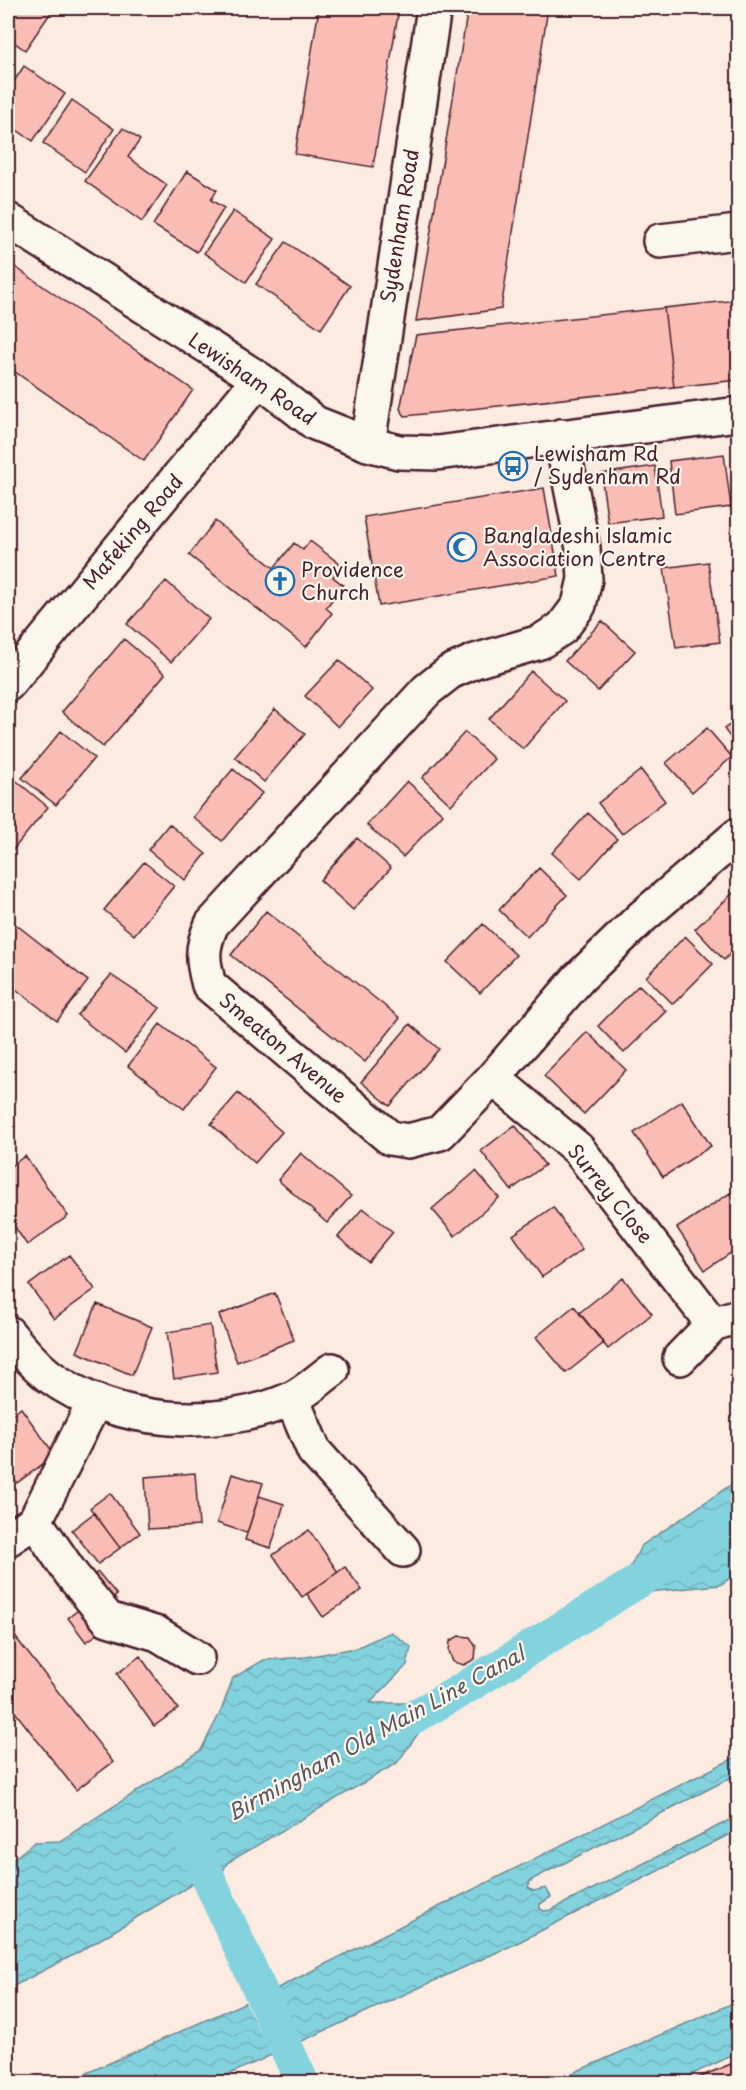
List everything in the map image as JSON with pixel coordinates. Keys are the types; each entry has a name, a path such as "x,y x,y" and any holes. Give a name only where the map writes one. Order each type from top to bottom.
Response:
{"street":[{"name":"Sydenham Road","path":"368,444 434,8"},
{"name":"Lewisham Road","path":"8,220 259,380 315,423 368,444 399,452 437,453 738,414"},
{"path":"660,241 738,232"},
{"name":"Mafeking Road","path":"8,684 259,380"},
{"name":"Smeaton Avenue","path":"561,436 583,548 585,579 579,605 562,628 540,642 475,661 450,672 427,690 212,924 204,943 203,963 209,985 390,1138 408,1141 440,1133 493,1078 578,979 642,917 738,836"},
{"name":"Surrey Close","path":"493,1078 578,1149 726,1320 680,1358"},
{"path":"8,1333 49,1376 95,1401 139,1414 178,1418 237,1417 292,1399 332,1370"},
{"path":"292,1399 314,1451 403,1550"},
{"path":"8,1539 34,1521 95,1401"},
{"path":"34,1521 72,1575 108,1619 158,1634 196,1658"}],"water":[{"path":"738,1480 738,1573 720,1585 616,1595 641,1546"},
{"path":"391,1632 411,1647 407,1665 370,1703 440,1703 397,1763 227,1863 220,1877 204,1886 194,1883 79,1952 8,1989 8,1863 35,1842 60,1841 201,1750 221,1711 233,1678 264,1660 306,1657 356,1648"},
{"path":"738,1756 738,1774 535,1878 530,1882 528,1888 533,1891 546,1888 551,1897 540,1904 540,1909 551,1910 738,1816 738,1830 513,1945 212,2082 67,2082 278,1988"},
{"path":"738,2001 738,2053 675,2082 552,2082"}],"pier":[{"path":"275,1985 303,2044 273,2058 244,1999"}],"building":[{"path":"8,8 54,8 25,50 8,38"},
{"path":"319,8 399,8 373,167 295,154"},
{"path":"468,8 548,8 501,309 416,321"},
{"path":"24,66 65,94 33,141 8,124 8,90"},
{"path":"72,100 114,129 85,172 43,143"},
{"path":"123,128 140,140 128,157 167,185 142,222 85,181"},
{"path":"187,171 217,190 211,200 224,208 197,252 153,225"},
{"path":"233,211 275,239 246,282 204,253"},
{"path":"286,242 350,286 321,329 256,284"},
{"path":"8,262 193,390 144,461 8,367"},
{"path":"738,300 738,380 405,416 400,409 416,335"},
{"path":"738,300 738,380 674,387 664,308"},
{"path":"724,454 731,507 675,514 669,461"},
{"path":"655,466 662,516 608,523 601,474"},
{"name":"Bangladeshi Islamic Association Centre","path":"544,488 559,576 379,606 364,517"},
{"name":"Providence Church","path":"215,521 274,568 294,543 303,550 310,541 341,565 333,577 343,585 326,608 332,613 306,647 189,555"},
{"path":"708,562 720,642 676,648 664,568"},
{"path":"166,581 209,619 171,662 127,624"},
{"path":"602,621 635,651 598,691 565,661"},
{"path":"124,639 165,674 103,747 62,712"},
{"path":"339,660 372,690 338,727 305,696"},
{"path":"531,671 565,701 523,749 489,719"},
{"path":"275,709 305,734 264,782 235,757"},
{"path":"738,719 738,748 724,729"},
{"path":"707,728 732,757 692,792 666,763"},
{"path":"61,731 94,758 56,805 22,778"},
{"path":"465,732 494,759 451,805 422,778"},
{"path":"233,769 262,793 222,841 193,817"},
{"path":"641,770 665,801 622,834 598,803"},
{"path":"13,778 48,807 8,856 8,785"},
{"path":"407,781 443,814 403,857 367,825"},
{"path":"588,813 617,839 581,879 552,853"},
{"path":"169,824 206,854 185,880 148,850"},
{"path":"357,838 391,868 353,910 320,880"},
{"path":"144,862 174,886 134,935 104,910"},
{"path":"539,868 567,895 527,937 499,910"},
{"path":"734,892 738,896 738,946 724,960 695,929"},
{"path":"266,911 400,1018 365,1062 231,955"},
{"path":"9,919 88,981 57,1021 8,983"},
{"path":"483,924 516,955 480,993 447,962"},
{"path":"685,936 713,964 673,1004 646,977"},
{"path":"111,975 160,1008 125,1053 77,1015"},
{"path":"639,985 666,1011 624,1053 598,1026"},
{"path":"160,1024 216,1067 184,1109 128,1066"},
{"path":"410,1024 439,1049 390,1106 361,1082"},
{"path":"587,1032 626,1070 584,1114 544,1076"},
{"path":"238,1093 282,1132 255,1163 211,1124"},
{"path":"682,1101 711,1146 663,1177 634,1133"},
{"path":"515,1125 545,1165 511,1190 481,1151"},
{"path":"301,1153 351,1196 327,1223 278,1180"},
{"path":"25,1156 68,1216 27,1245 8,1217 8,1168"},
{"path":"476,1171 499,1198 455,1236 432,1209"},
{"path":"730,1193 738,1203 738,1248 705,1270 677,1228"},
{"path":"553,1207 582,1250 542,1277 513,1235"},
{"path":"363,1208 393,1232 368,1262 338,1237"},
{"path":"69,1255 95,1289 54,1319 29,1285"},
{"path":"623,1278 652,1314 608,1349 579,1313"},
{"path":"275,1293 294,1340 237,1362 219,1315"},
{"path":"97,1304 152,1327 132,1375 77,1352"},
{"path":"574,1306 604,1343 566,1373 536,1337"},
{"path":"210,1325 217,1372 174,1379 167,1332"},
{"path":"21,1408 55,1455 17,1483 8,1470 8,1417"},
{"path":"195,1473 199,1526 148,1529 145,1477"},
{"path":"232,1474 263,1483 247,1533 217,1523"},
{"path":"110,1493 140,1533 120,1548 90,1508"},
{"path":"259,1496 284,1504 271,1548 245,1540"},
{"path":"94,1513 120,1548 98,1564 72,1530"},
{"path":"309,1530 338,1572 302,1597 273,1555"},
{"path":"345,1567 362,1590 323,1617 307,1594"},
{"path":"98,1572 117,1595 103,1605 84,1582"},
{"path":"81,1608 99,1633 86,1642 68,1618"},
{"path":"13,1634 113,1762 76,1790 8,1703 8,1639"},
{"path":"459,1636 470,1637 476,1647 475,1659 464,1665 453,1662 449,1651 450,1641"},
{"path":"140,1656 178,1709 154,1726 117,1674"},
{"path":"738,2061 738,2082 688,2082"}],"waterway":[{"name":"Birmingham Old Main Line Canal","path":"399,1725 455,1694 738,1520"},
{"path":"191,1840 302,2082"}],"place":[{"name":"Lewisham Rd / Sydenham Rd","path":"513,466"},
{"name":"Bangladeshi Islamic Association Centre","path":"462,547"},
{"name":"Providence Church","path":"280,581"}]}
